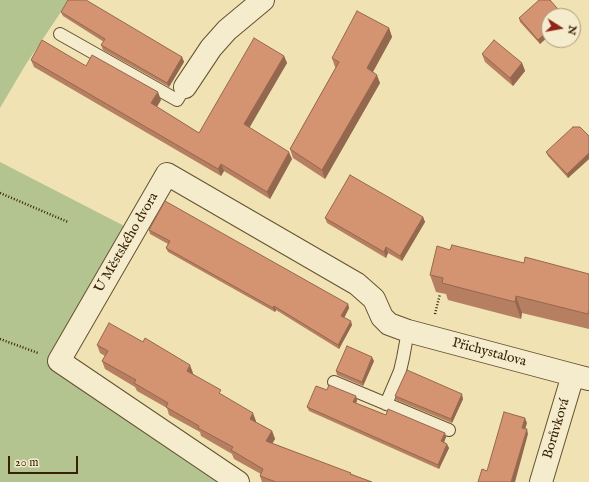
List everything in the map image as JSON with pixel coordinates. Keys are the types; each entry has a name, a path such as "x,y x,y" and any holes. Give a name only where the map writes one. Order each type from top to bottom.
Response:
{"street":[{"path":"185,86 211,48 228,30 263,0"},
{"name":"U Městského dvora","path":"60,361 167,174 357,284 374,300 382,317 398,327"},
{"name":"Přichystalova","path":"398,327 581,377"},
{"path":"60,361 238,482"},
{"name":"Borůvková","path":"541,482 581,377"}],"lane":[{"path":"60,34 177,100 185,86"},
{"path":"386,404 400,371 403,358 398,327"},
{"path":"334,382 449,430"}],"path":[{"path":"0,193 68,222"},
{"path":"0,339 60,361"}],"green space":[{"path":"0,0 69,0 26,64 0,108"},
{"path":"0,162 134,231 60,361 238,482 0,482"}],"building":[{"path":"68,0 86,0 182,57 167,83 101,45 105,39 61,12"},
{"path":"539,0 550,0 557,8 541,8 541,37 538,40 519,18"},
{"path":"357,11 389,28 367,68 377,75 322,170 290,149 339,62 332,58"},
{"path":"254,38 284,56 244,124 289,152 267,192 221,164 218,169 31,60 42,40 86,66 92,55 158,92 151,103 199,133"},
{"path":"494,40 522,63 510,78 482,54"},
{"path":"573,127 580,127 589,136 589,153 567,174 546,152"},
{"path":"350,175 423,217 400,256 386,247 384,252 325,218"},
{"path":"165,201 348,304 341,316 351,321 338,345 274,306 273,308 166,248 170,241 149,230"},
{"path":"452,245 524,263 525,257 589,274 588,314 516,296 515,302 442,283 443,278 430,275 437,246 450,250"},
{"path":"109,323 143,342 145,338 190,365 187,371 221,390 219,393 253,413 250,419 272,431 266,441 372,482 276,482 260,476 263,469 231,450 233,447 198,428 199,426 166,407 168,403 134,383 136,380 102,361 108,351 97,345"},
{"path":"347,346 372,357 362,382 336,371"},
{"path":"407,370 462,394 451,419 395,396"},
{"path":"329,385 356,396 353,402 386,415 388,409 445,433 441,441 447,444 438,465 307,407 316,386 327,390"},
{"path":"504,412 525,418 522,428 527,429 511,482 478,482 482,469 487,471"}]}
